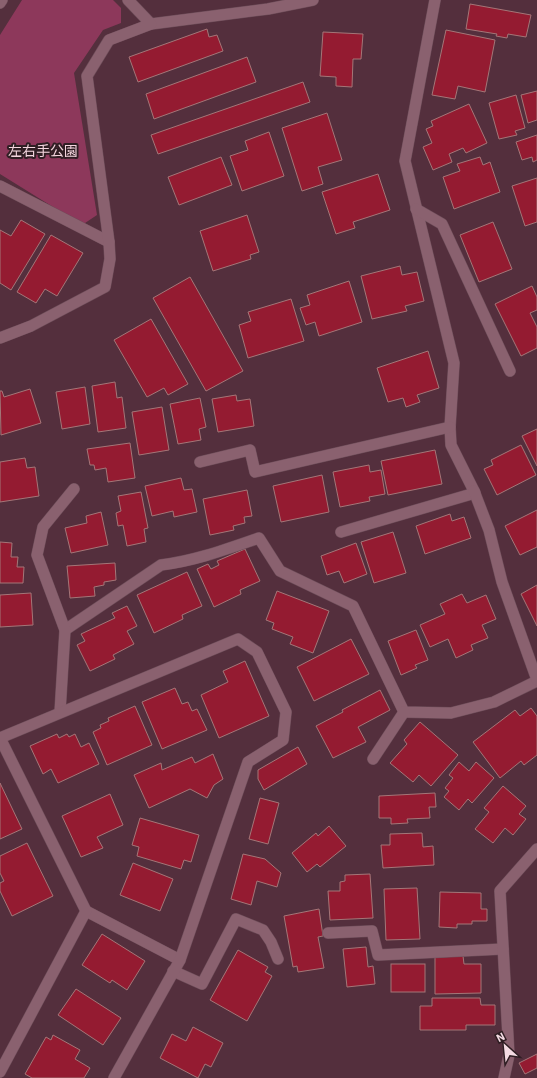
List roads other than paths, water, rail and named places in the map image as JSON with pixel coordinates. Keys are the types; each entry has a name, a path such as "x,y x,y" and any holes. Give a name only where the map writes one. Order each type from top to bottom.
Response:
{"street":[{"path":"128,0 151,24"},
{"path":"0,338 31,326 105,287 110,259 109,242 86,76 109,40 151,24 268,9 313,0"},
{"path":"404,712 451,713 494,702 537,681 502,582 489,530 474,492 451,446 450,427 454,363 405,161 435,0"},
{"path":"0,186 109,242"},
{"path":"416,209 442,224 510,371"},
{"path":"200,462 250,450 255,472 450,427"},
{"path":"60,712 65,630 37,555 43,527 74,489"},
{"path":"341,532 474,492"},
{"path":"65,630 161,565 180,563 259,538 280,572 354,606 404,712"},
{"path":"114,1078 180,960 248,762 283,740 286,712 257,652 238,639 0,738 86,911 180,960"},
{"path":"374,759 404,712"},
{"path":"504,1078 509,1055 500,891 537,849"},
{"path":"0,1072 86,911"},
{"path":"173,971 202,984 236,919 263,930 278,959"},
{"path":"328,933 372,931 378,955 503,949"}],"park label":[{"name":"左右手公園","path":"43,151"}]}
